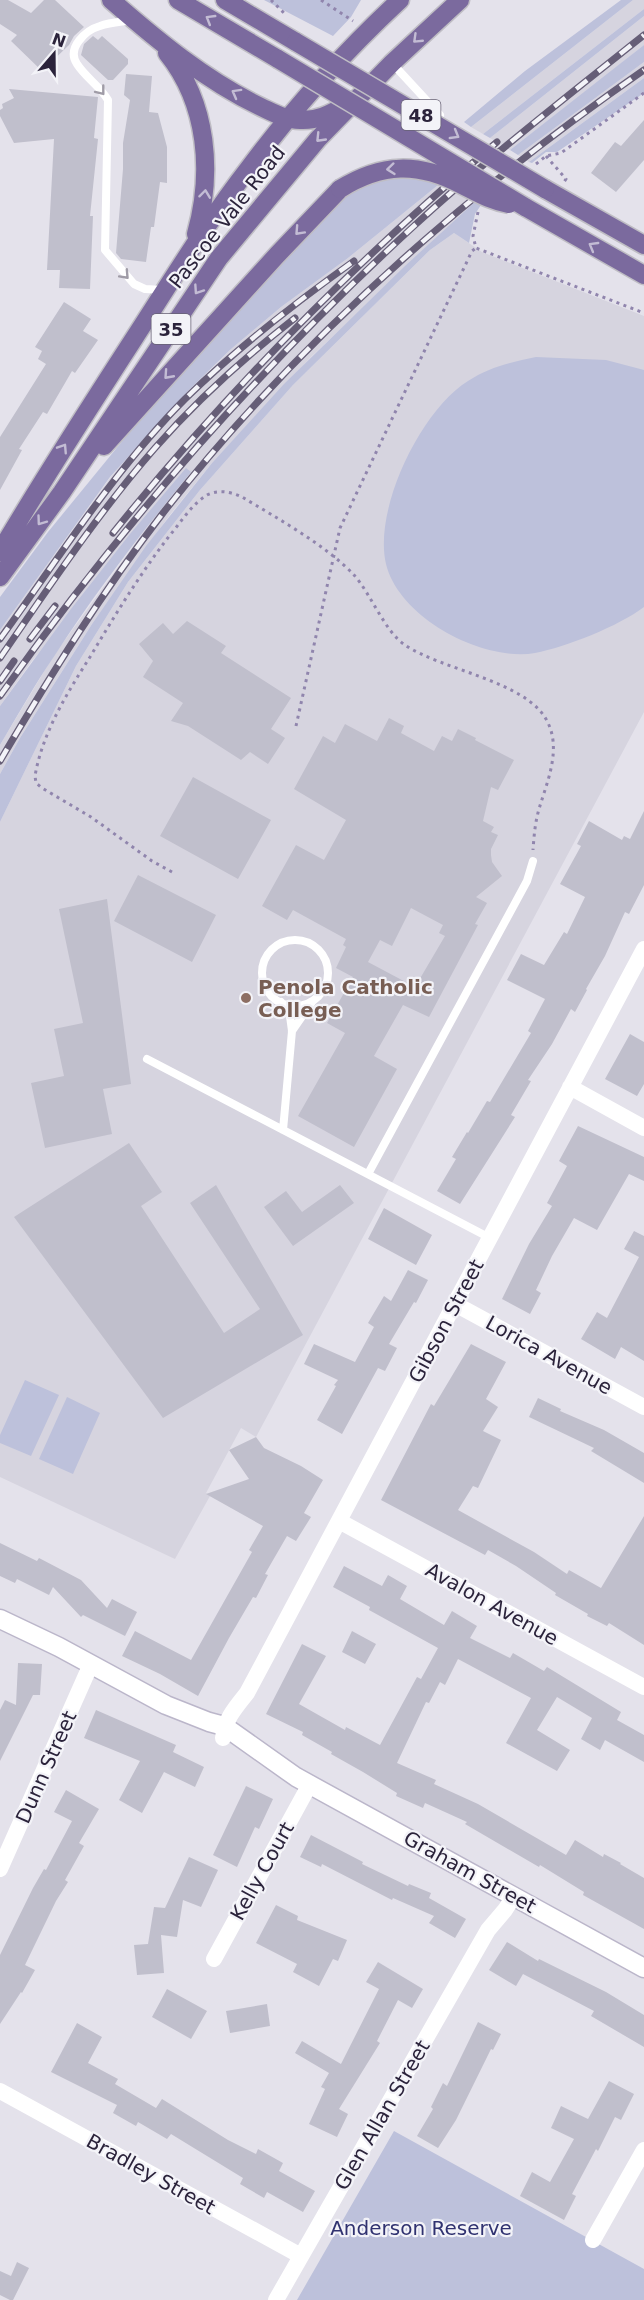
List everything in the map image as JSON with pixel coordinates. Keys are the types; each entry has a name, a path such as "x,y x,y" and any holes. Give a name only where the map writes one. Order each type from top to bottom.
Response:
{"main road":[{"path":"111,0 156,40 170,56 195,105 203,135 206,189 192,251"},
{"name":"48","path":"178,0 525,207 644,275"},
{"name":"48","path":"225,0 554,187 644,245"},
{"name":"Pascoe Vale Road","path":"0,552 39,486 247,169 288,119 366,32 400,0"},
{"name":"Pascoe Vale Road","path":"0,577 62,492 219,258 318,139 392,63 460,0"},
{"path":"156,40 226,88 288,119 304,120 321,117 361,97"},
{"path":"62,492 340,189 372,172 410,168 442,176 494,202 525,207"}],"street":[{"name":"Gibson Street","path":"227,1732 228,1717 247,1693 644,949"},
{"path":"570,1087 644,1128"},
{"name":"Lorica Avenue","path":"455,1304 644,1407"},
{"name":"Avalon Avenue","path":"339,1521 644,1687"},
{"name":"Graham Street","path":"0,1619 91,1664 166,1705 176,1716 191,1726 227,1732 248,1756 267,1767 303,1781 644,1968"},
{"name":"Dunn Street","path":"0,1869 91,1664"},
{"name":"Kelly Court","path":"214,1959 303,1781"},
{"name":"Glen Allan Street","path":"276,2300 488,1930 496,1905 509,1893"},
{"name":"Bradley Street","path":"0,2091 301,2256"},
{"path":"593,2240 644,2150"}],"lane":[{"path":"134,20 102,25 92,30 78,42 74,50 74,57 77,65 101,89 108,100 105,250 134,284 146,289 166,290"},
{"path":"392,63 440,115"},
{"path":"368,1174 527,880 533,861"},
{"path":"283,1130 292,1032 290,1016 281,1002 266,989 262,967 273,948 283,942 294,940 305,941 322,953 326,963 326,983 322,992 292,1032"},
{"path":"281,1002 295,1005 314,1000"},
{"path":"147,1059 490,1238"}],"path":[{"path":"321,0 366,32"},
{"path":"546,156 566,179 554,187"},
{"path":"296,726 332,556 345,517 472,251 476,248"},
{"path":"172,872 36,783 37,766 48,735 76,678 131,587 198,502 215,492 227,492 242,497 332,556 363,586 394,635 404,644 422,654 516,693 531,703 547,721 551,733 552,768 536,822 533,861"}],"shaded area":[{"path":"633,0 644,0 644,9 483,134 471,127"},
{"path":"644,16 644,45 607,75 510,150 490,138"},
{"path":"644,62 644,78 529,162 518,155"},
{"path":"443,181 478,199 311,357 212,463 169,516 92,624 0,774 0,745 54,655 155,516 191,472 32,661 0,706 0,630 110,478 151,430 231,349 281,307 348,258"},
{"name":"Penola Catholic College","path":"454,233 482,252 644,316 644,712 256,1437 241,1428 206,1493 210,1496 175,1559 0,1477 0,822 76,666 128,582 200,490 293,385 430,250"}],"green space":[{"path":"264,0 361,0 351,17 333,36"},
{"path":"621,0 633,0 471,127 464,122 525,71"},
{"path":"644,9 644,16 490,138 483,134"},
{"path":"644,45 644,62 518,155 510,150"},
{"path":"644,78 644,93 557,152 546,152 532,163 529,162"},
{"path":"401,175 443,181 348,258 281,307 231,349 188,391 110,477 0,630 0,597 48,532 133,428 270,272 345,195 360,186"},
{"path":"478,199 483,202 475,214 469,243 454,233 430,250 293,385 200,490 128,582 76,666 0,822 0,774 92,624 146,546 212,463 284,384 405,266"},
{"path":"536,357 606,360 644,370 644,607 621,621 577,641 535,653 514,654 468,643 425,618 407,602 394,584 386,564 384,542 387,516 404,463 434,414 450,395 476,376 501,366"},
{"path":"186,468 191,472 87,608 40,677 0,745 0,706 71,609"},
{"path":"25,1380 59,1395 31,1456 0,1443 0,1435"},
{"path":"67,1397 100,1413 73,1474 39,1459"},
{"name":"Anderson Reserve","path":"394,2131 644,2269 644,2300 297,2300"}],"building":[{"path":"0,0 8,0 31,13 44,0 55,0 84,27 42,71 11,41 17,35 0,24"},
{"path":"93,36 98,40 102,36 128,59 128,64 113,80 108,80 81,55 84,44"},
{"path":"126,74 152,76 149,112 158,113 167,147 167,183 160,182 154,227 151,227 146,262 121,259 116,253 123,143 130,100 124,95"},
{"path":"9,89 98,97 94,138 98,139 90,216 93,216 90,289 59,288 60,270 47,270 54,139 14,143 0,116 2,104 14,98"},
{"path":"644,120 644,160 616,192 591,173 615,142 621,146"},
{"path":"64,302 91,319 83,331 98,340 75,373 72,371 47,414 43,412 19,449 22,450 0,490 0,437 46,364 38,359 42,351 35,347"},
{"path":"187,621 226,646 221,653 291,698 271,729 285,738 268,764 250,752 241,760 188,726 171,721 183,703 143,677 153,661 139,644 163,623 173,634"},
{"path":"389,718 404,726 401,733 434,751 442,736 452,741 458,729 514,760 498,790 491,787 483,821 494,827 491,832 498,835 491,849 491,855 492,862 502,876 476,897 487,903 475,924 478,925 429,1017 403,1005 374,1056 397,1069 354,1147 298,1116 345,1033 327,1023 353,977 336,968 346,947 343,945 346,939 293,910 287,920 262,906 296,845 324,860 346,820 294,789 323,736 335,743 345,724 377,741","holes":["411,908 443,925 439,933 445,936 415,987 368,962 380,940 392,946"]},
{"path":"193,777 271,820 238,879 160,836"},
{"path":"644,811 644,885 629,914 625,912 575,1012 571,1009 552,1044 528,1080 531,1081 511,1115 515,1117 460,1204 437,1191 456,1159 452,1157 487,1101 490,1102 531,1033 528,1031 545,999 507,980 521,954 544,965 564,932 567,934 585,897 560,884 581,846 577,844 589,821 622,840 624,836 630,839"},
{"path":"138,875 216,915 192,962 114,921"},
{"path":"107,899 131,1084 103,1089 112,1134 45,1148 31,1083 64,1076 54,1029 83,1023 59,909"},
{"path":"630,1034 644,1042 644,1084 637,1096 605,1079"},
{"path":"578,1126 644,1157 644,1181 629,1174 597,1230 574,1218 536,1290 541,1293 530,1314 502,1299 529,1244 552,1206 547,1203 567,1166 559,1161"},
{"path":"129,1143 162,1192 141,1206 224,1333 260,1309 190,1203 216,1185 303,1335 163,1418 14,1217"},
{"path":"340,1185 354,1203 293,1246 264,1207 286,1191 302,1212"},
{"path":"384,1208 432,1235 416,1265 368,1239"},
{"path":"634,1231 644,1236 644,1361 621,1347 615,1359 581,1339 597,1312 607,1318 639,1257 624,1249"},
{"path":"408,1270 428,1280 389,1344 397,1348 385,1371 378,1368 342,1434 317,1420 338,1380 304,1364 314,1344 355,1362 374,1327 368,1323 384,1296 391,1301"},
{"path":"471,1344 506,1362 486,1399 498,1407 483,1431 501,1440 478,1488 473,1486 458,1510 534,1552 567,1574 569,1570 601,1588 644,1516 644,1645 609,1623 607,1626 587,1616 588,1614 555,1595 556,1593 516,1566 488,1550 485,1555 381,1500 431,1404 434,1406"},
{"path":"538,1398 561,1409 560,1411 604,1430 644,1453 644,1483 591,1451 594,1448 529,1417"},
{"path":"256,1437 264,1448 301,1466 323,1480 304,1513 311,1517 296,1541 287,1536 265,1574 268,1575 256,1598 253,1597 198,1696 122,1656 135,1631 191,1660 252,1552 249,1550 263,1526 206,1494 249,1479 229,1450"},
{"path":"0,1543 37,1561 39,1558 81,1580 107,1608 112,1599 137,1612 125,1636 83,1615 81,1617 53,1587 49,1595 17,1579 15,1583 0,1576"},
{"path":"344,1566 382,1586 388,1575 407,1586 400,1599 444,1625 452,1611 477,1626 470,1638 510,1658 513,1653 544,1671 547,1667 621,1712 617,1720 644,1735 644,1762 605,1740 600,1750 581,1739 592,1718 557,1697 537,1730 570,1750 557,1771 506,1743 531,1698 458,1659 445,1685 440,1682 429,1703 426,1702 397,1763 436,1780 434,1784 478,1804 566,1855 575,1840 603,1857 604,1854 621,1863 644,1878 644,1929 583,1895 584,1892 540,1865 539,1867 465,1824 467,1822 425,1803 423,1808 396,1796 397,1793 302,1735 303,1732 266,1714 302,1644 326,1656 299,1704 345,1730 346,1727 380,1745 417,1677 421,1679 438,1648 369,1610 370,1607 333,1587"},
{"path":"352,1631 376,1644 365,1664 342,1652"},
{"path":"18,1663 42,1664 40,1695 33,1695 0,1761 0,1710 5,1700 16,1705"},
{"path":"96,1710 176,1745 173,1752 204,1767 195,1787 164,1772 142,1813 119,1800 140,1761 84,1738"},
{"path":"246,1786 273,1799 259,1829 255,1827 237,1867 213,1855"},
{"path":"66,1790 99,1809 79,1843 84,1846 65,1880 68,1882 56,1901 25,1965 35,1970 0,2024 0,1955 33,1888 44,1869 46,1870 72,1821 54,1812"},
{"path":"311,1835 363,1862 362,1864 408,1886 409,1884 431,1893 429,1898 466,1919 455,1938 429,1923 434,1916 393,1898 392,1900 322,1864 321,1867 300,1857"},
{"path":"189,1857 218,1870 201,1907 183,1900 177,1937 161,1935 164,1973 137,1975 134,1945 148,1944 154,1907 165,1908"},
{"path":"276,1905 298,1916 297,1920 347,1940 338,1961 333,1959 319,1986 293,1972 297,1964 256,1943"},
{"path":"507,1942 538,1961 539,1959 606,1992 644,2015 644,2047 591,2016 594,2011 523,1974 516,1986 489,1970"},
{"path":"378,1962 423,1989 412,2008 398,2000 377,2041 380,2043 339,2109 348,2114 337,2137 309,2124 325,2089 321,2087 329,2073 295,2053 302,2041 341,2064 379,1989 366,1982"},
{"path":"167,1989 207,2011 191,2039 152,2017"},
{"path":"267,2004 270,2026 230,2033 226,2011"},
{"path":"478,2022 501,2034 493,2050 491,2049 456,2120 438,2148 417,2136 433,2109 431,2107 443,2083 447,2086"},
{"path":"77,2023 102,2037 88,2063 118,2079 115,2084 156,2108 162,2099 228,2140 256,2154 258,2149 283,2163 279,2171 315,2191 303,2212 267,2192 264,2198 240,2184 243,2178 171,2134 167,2139 138,2122 136,2126 113,2113 117,2105 51,2072"},
{"path":"609,2081 634,2094 621,2120 615,2117 598,2151 596,2149 572,2194 576,2196 564,2220 520,2196 532,2172 550,2182 574,2139 551,2128 561,2106 588,2119"},
{"path":"17,2262 29,2268 13,2300 10,2300 0,2295 0,2271 11,2276"}],"railway":[{"path":"0,696 46,632 144,509 247,391 302,334 443,200 644,35"},
{"path":"0,761 77,635 119,573 163,513 270,389 327,330 449,219 512,167 644,70"},
{"path":"113,533 202,428 296,328 394,233 497,142"},
{"path":"0,639 88,515 159,426 205,380 246,344 354,261"},
{"path":"0,658 94,524 155,448 222,380 295,318"},
{"path":"30,639 55,606"},
{"path":"0,681 14,661"}],"place":[{"name":"Penola Catholic College","path":"246,998"}]}
